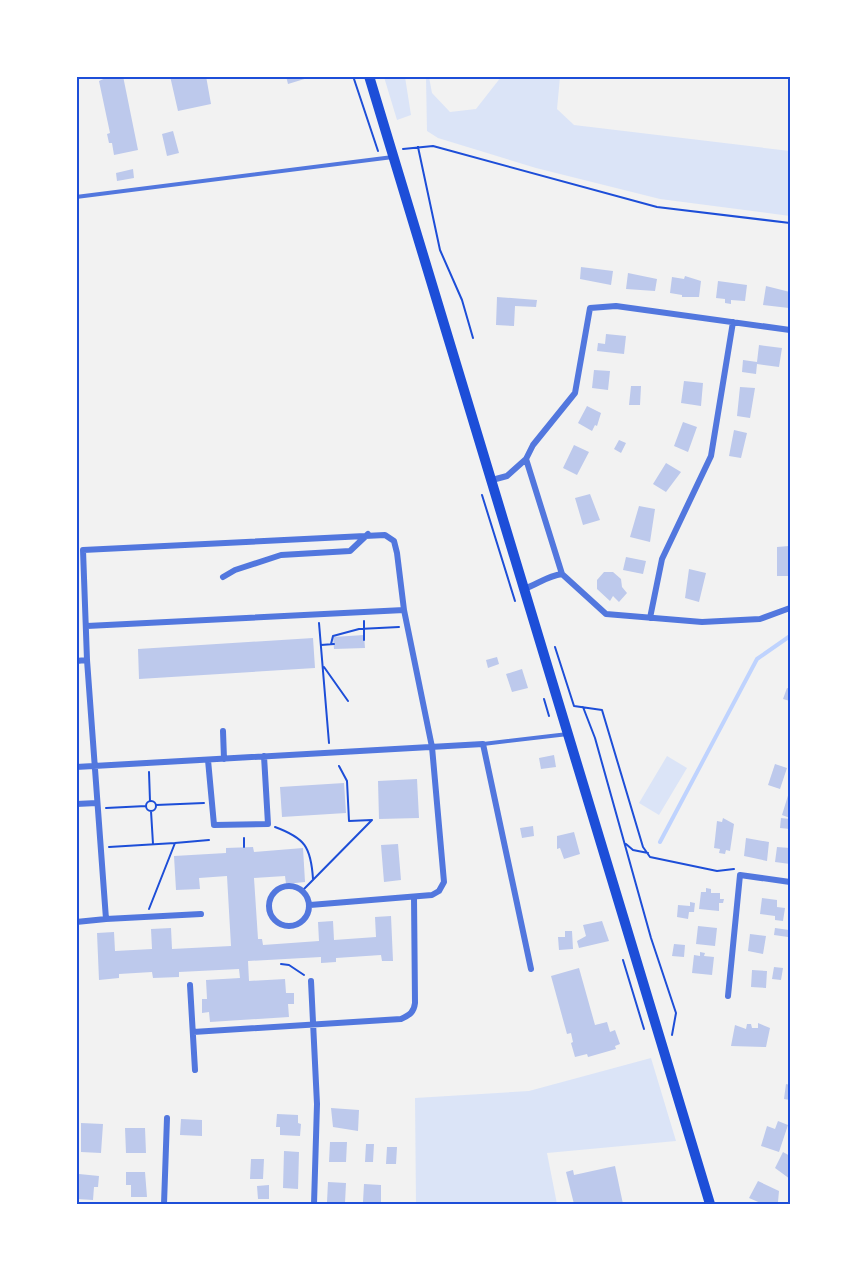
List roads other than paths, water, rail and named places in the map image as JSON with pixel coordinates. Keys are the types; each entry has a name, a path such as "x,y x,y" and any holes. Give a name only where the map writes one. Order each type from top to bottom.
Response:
{"main road":[{"path":"369,76 710,1204"}],"street":[{"path":"492,480 507,476 526,459 533,445 575,393 590,308 616,306 790,330"},
{"path":"650,618 662,559 711,456 733,322"},
{"path":"526,459 562,574 606,614 702,622 760,619 790,608"},
{"path":"223,577 235,570 281,555 350,551 368,534"},
{"path":"106,919 80,550 368,534 385,535 394,541 404,610 432,747 444,882 440,891 432,895 310,905"},
{"path":"524,589 535,585 544,577 562,574"},
{"path":"87,626 404,610"},
{"path":"76,661 87,660"},
{"path":"223,731 224,759"},
{"path":"76,767 483,744 531,969"},
{"path":"208,760 214,825 268,824 264,756"},
{"path":"76,804 97,806"},
{"path":"728,996 740,872 790,882"},
{"path":"290,885 303,890 310,905 306,918 295,926 281,924 271,915 269,901 277,890 290,885"},
{"path":"194,1032 401,1019 414,1010 414,897"},
{"path":"76,922 201,914"},
{"path":"311,981 317,1104 314,1204"},
{"path":"190,985 195,1070"},
{"path":"164,1204 166,1118"}],"lane":[{"path":"76,197 392,154"},
{"path":"483,744 556,737 568,733"}],"waterway":[{"path":"660,842 757,659 790,636"}]}
